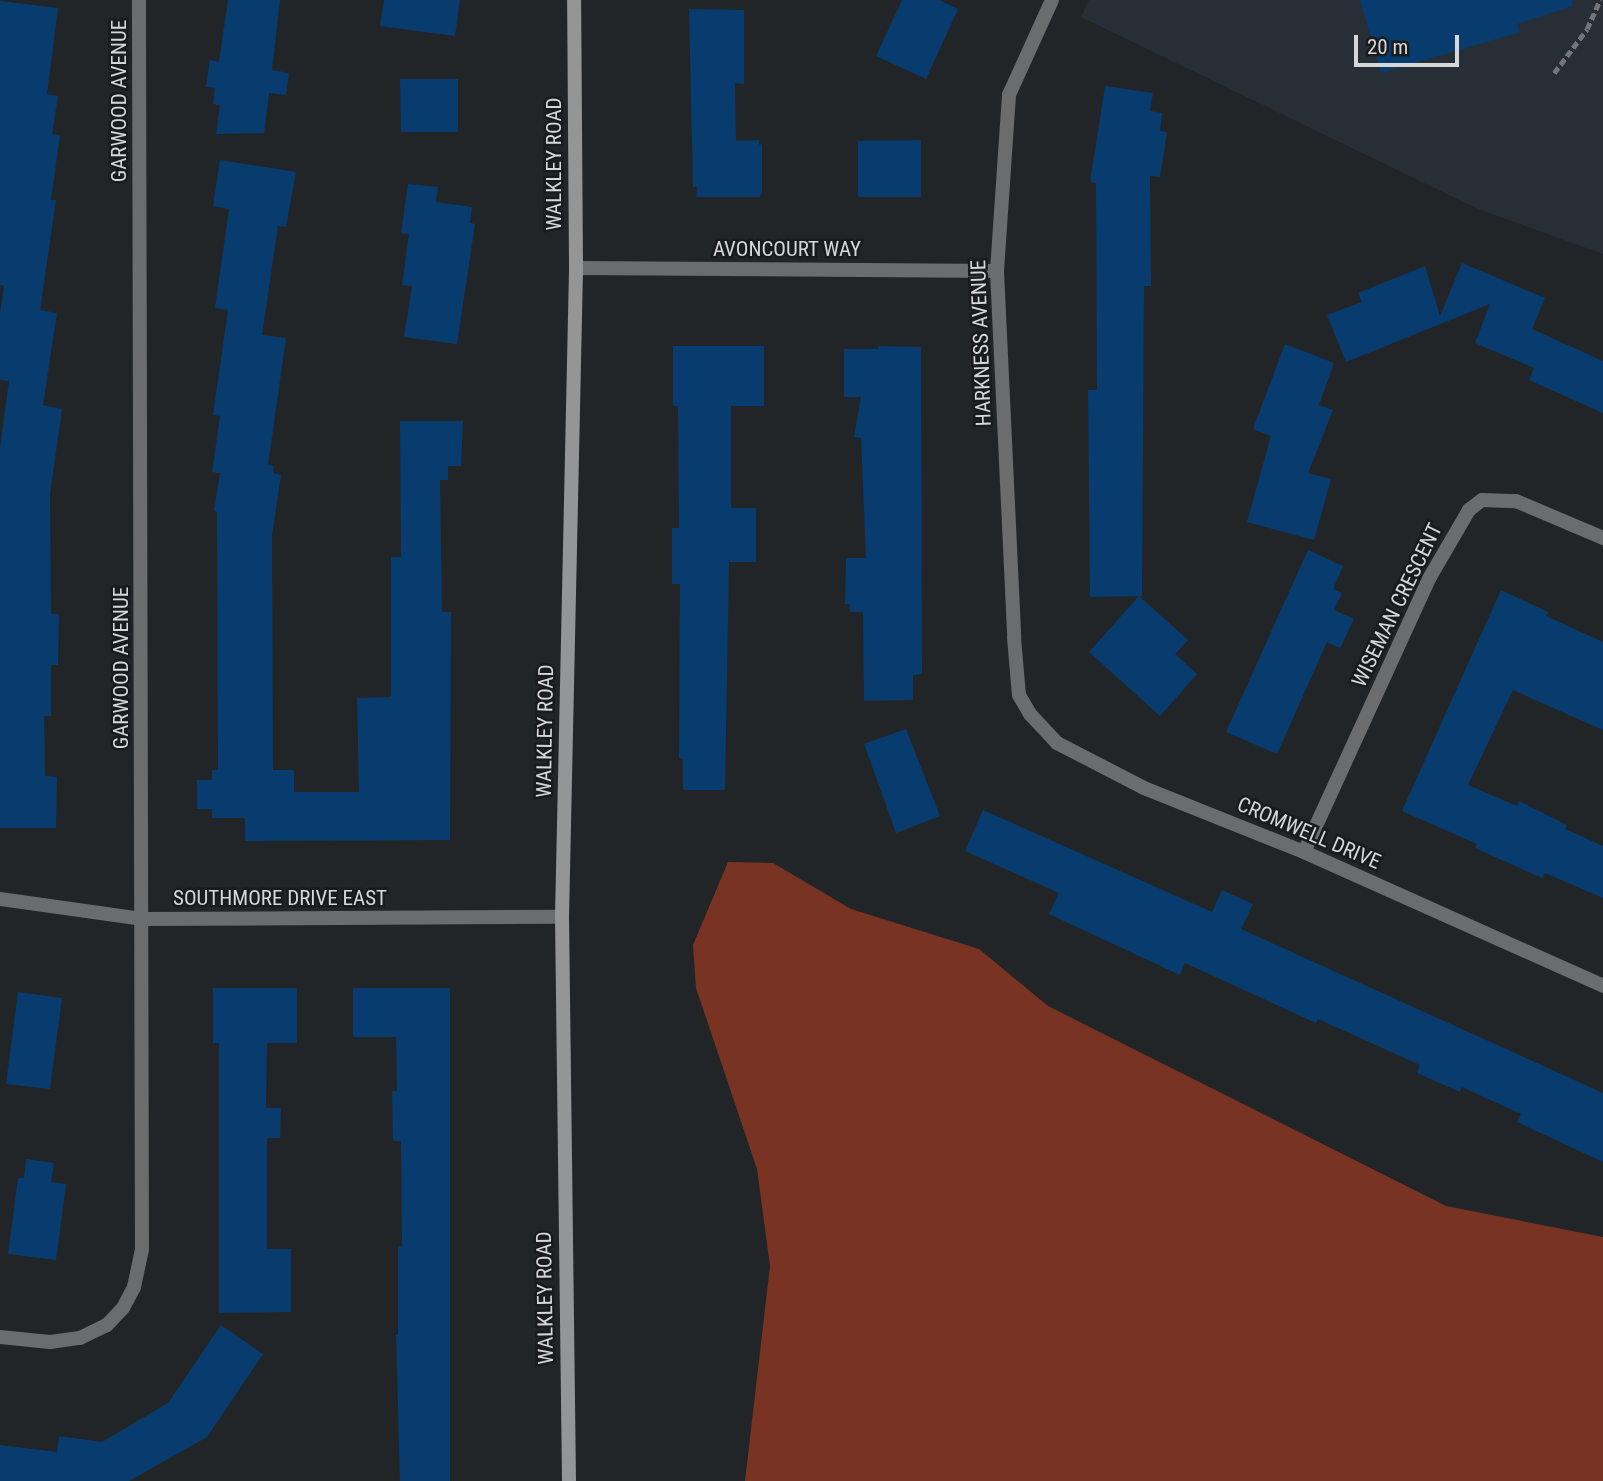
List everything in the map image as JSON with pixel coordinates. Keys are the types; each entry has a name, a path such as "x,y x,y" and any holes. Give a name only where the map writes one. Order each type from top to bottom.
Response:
{"main road":[{"name":"WALKLEY ROAD","path":"568,1481 562,917 576,268 574,0"}],"street":[{"name":"GARWOOD AVENUE","path":"0,1337 50,1342 80,1338 107,1325 123,1308 134,1287 142,1249 139,0"},
{"name":"HARKNESS AVENUE","path":"1019,695 997,271 1009,95 1052,0"},
{"name":"AVONCOURT WAY","path":"576,268 997,271"},
{"name":"WISEMAN CRESCENT","path":"1304,852 1430,577 1469,510 1482,500 1517,501 1603,538"},
{"name":"CROMWELL DRIVE","path":"1019,695 1030,715 1058,743 1093,764 1144,788 1304,852 1603,986"},
{"name":"SOUTHMORE DRIVE EAST","path":"0,900 142,919 562,917"}],"path":[{"path":"1554,73 1587,29 1600,0"}],"shaded area":[{"path":"1089,0 1603,0 1603,254 1478,209 1081,17"},
{"path":"728,862 773,863 851,909 979,949 1048,1006 1446,1206 1603,1237 1603,1481 745,1481 770,1266 757,1169 696,988 693,945"}],"building":[{"path":"228,0 280,0 272,70 289,73 286,95 269,93 264,133 216,134 220,105 213,104 215,88 206,87 210,60 219,62"},
{"path":"384,0 460,0 455,36 380,26"},
{"path":"902,0 939,0 958,9 926,79 876,56"},
{"path":"1360,0 1572,0 1573,6 1517,24 1520,32 1381,73"},
{"path":"0,1 58,8 47,94 58,96 52,134 60,135 51,200 56,200 40,310 57,313 43,405 62,409 50,494 51,614 59,614 58,665 51,665 51,716 44,716 45,776 57,777 56,828 0,828 0,448 9,381 0,380 0,314 4,286 0,285"},
{"path":"689,9 744,10 744,84 735,83 736,141 759,140 759,145 762,144 760,197 696,197 697,187 693,187"},
{"path":"400,79 458,79 458,132 401,132"},
{"path":"1105,86 1153,93 1150,111 1162,113 1160,131 1167,132 1160,177 1150,176 1151,286 1144,286 1142,596 1090,597 1088,390 1097,390 1096,183 1090,182"},
{"path":"921,140 921,197 858,197 858,141"},
{"path":"220,160 296,172 286,227 278,226 262,335 286,338 268,465 274,466 273,473 281,475 272,535 273,770 294,770 294,792 359,792 357,698 391,697 391,557 401,557 400,421 463,421 461,466 448,466 448,480 440,480 442,612 451,612 450,840 245,841 245,818 212,818 212,809 197,809 197,780 212,780 212,770 218,770 217,512 214,511 220,473 212,472 220,416 213,415 228,310 215,308 229,209 213,206"},
{"path":"408,184 438,187 436,202 472,207 470,223 475,224 457,344 404,337 412,286 402,285 409,234 401,233"},
{"path":"1462,263 1545,298 1532,329 1603,361 1603,413 1529,380 1534,368 1475,343 1490,304 1346,362 1327,315 1362,302 1358,293 1425,266 1440,316"},
{"path":"1285,344 1334,363 1319,405 1333,410 1308,473 1331,479 1314,540 1247,522 1271,436 1253,429"},
{"path":"673,346 764,346 764,406 731,406 731,508 756,508 756,562 729,562 725,790 683,790 683,759 679,758 680,584 672,584 672,528 679,528 678,406 673,406"},
{"path":"879,346 921,347 922,674 913,675 913,700 864,701 863,612 850,612 850,604 845,604 846,558 866,558 861,438 854,437 861,397 844,397 844,349 878,349"},
{"path":"1308,550 1343,566 1333,589 1342,593 1334,610 1354,619 1340,648 1327,642 1277,754 1226,732"},
{"path":"1501,590 1548,612 1546,616 1603,642 1603,730 1513,690 1468,785 1517,806 1519,801 1567,825 1565,829 1603,846 1603,898 1545,873 1542,878 1475,848 1477,844 1402,811"},
{"path":"1139,596 1188,640 1175,654 1197,674 1160,716 1089,652"},
{"path":"906,729 940,816 896,833 864,744"},
{"path":"983,810 1212,912 1222,890 1253,904 1241,929 1603,1093 1603,1162 1517,1122 1521,1114 1462,1087 1460,1092 1417,1073 1420,1065 1318,1019 1316,1023 1185,963 1180,975 1049,914 1059,893 965,851"},
{"path":"213,988 297,988 297,1043 267,1043 266,1108 281,1108 280,1138 267,1138 267,1249 291,1249 291,1312 219,1313 219,1043 213,1043"},
{"path":"353,988 450,988 450,1481 400,1481 396,1335 398,1246 402,1246 401,1141 393,1141 392,1091 397,1091 396,1037 353,1037"},
{"path":"18,992 62,998 50,1089 6,1084"},
{"path":"26,1159 54,1163 51,1182 66,1184 56,1260 8,1254 18,1178 24,1178"},
{"path":"221,1325 263,1354 207,1437 129,1481 0,1481 0,1445 57,1452 59,1436 102,1442 168,1403"}]}
